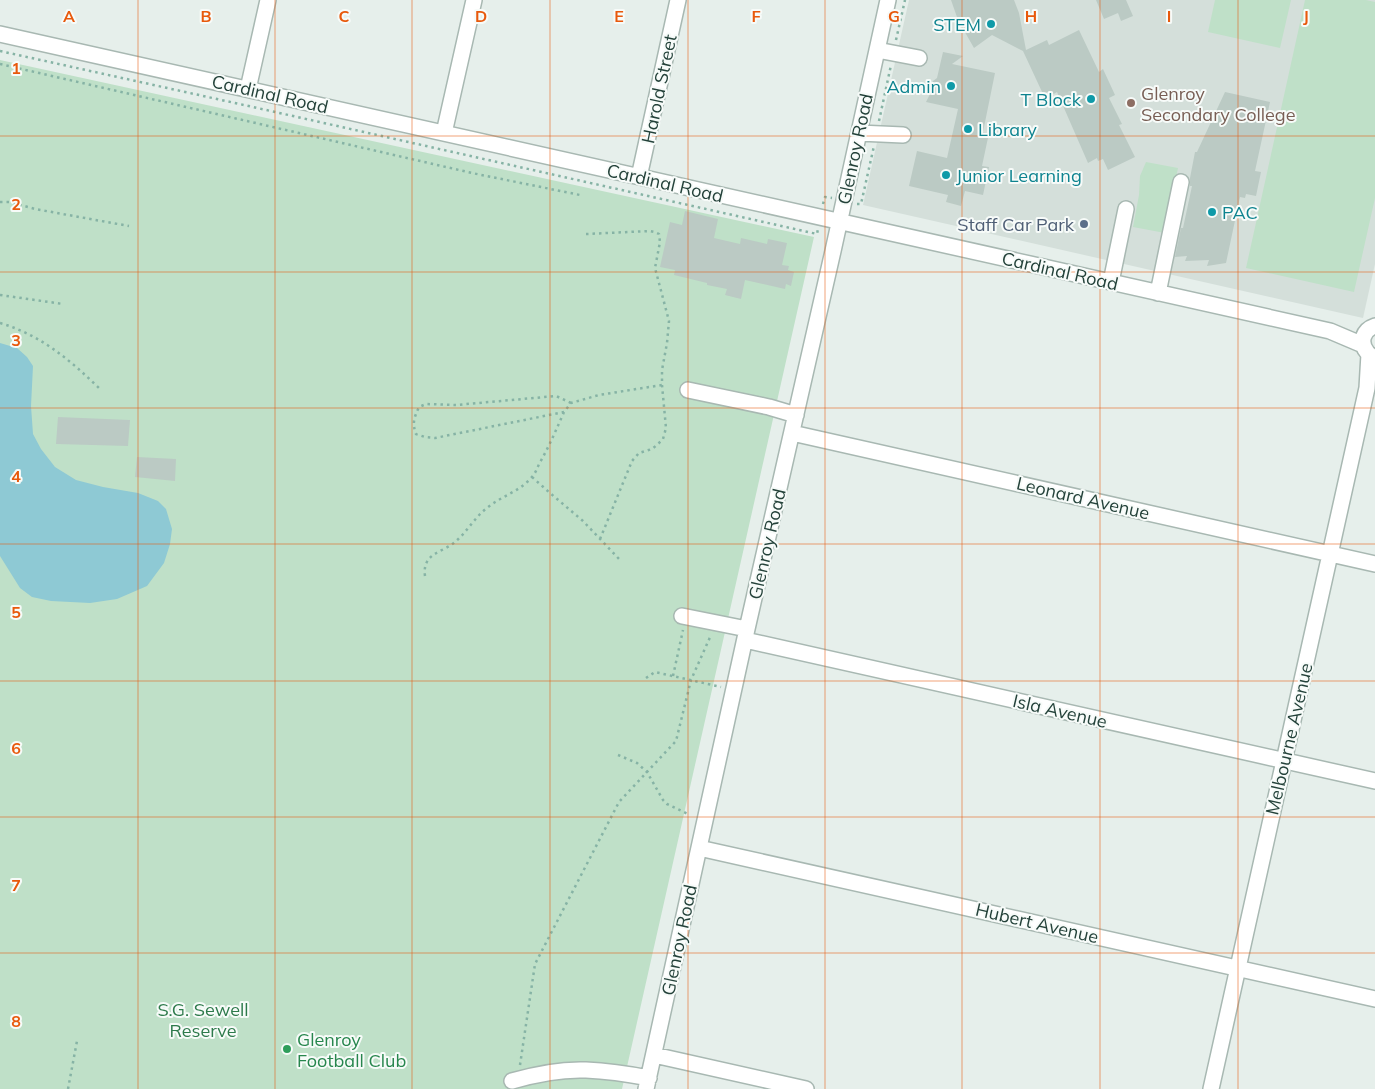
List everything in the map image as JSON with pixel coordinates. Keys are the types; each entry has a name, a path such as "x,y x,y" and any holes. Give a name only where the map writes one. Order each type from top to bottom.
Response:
{"street":[{"path":"248,90 268,0"},
{"path":"444,134 474,0"},
{"name":"Harold Street","path":"639,177 678,0"},
{"name":"Glenroy Road","path":"648,1083 888,0"},
{"name":"Cardinal Road","path":"0,34 1158,293 1330,331 1371,338"},
{"path":"877,50 919,58"},
{"path":"859,132 903,134"},
{"path":"1158,293 1181,182"},
{"path":"1110,282 1126,209"},
{"name":"Melbourne Avenue","path":"1211,1089 1367,388 1371,338"},
{"name":"Melbourne Avenue","path":"1367,388 1375,371"},
{"path":"688,390 769,407 796,415"},
{"name":"Leonard Avenue","path":"792,433 1375,564"},
{"name":"Isla Avenue","path":"684,616 716,623 746,635 1375,781"},
{"name":"Hubert Avenue","path":"699,848 1375,999"},
{"path":"654,1055 806,1089"},
{"path":"515,1080 545,1073 585,1070 611,1072 648,1083"}],"path":[{"path":"0,64 472,173 580,195"},
{"path":"0,202 10,202 35,209 128,226"},
{"path":"586,234 650,231 659,234 660,242 655,268 669,321 662,370 666,428 663,439 652,449 639,453 632,461 600,539"},
{"path":"0,295 63,304"},
{"path":"0,323 32,335 54,349 76,366 100,389"},
{"path":"425,576 424,571 427,561 432,555 457,541 487,507 516,491 532,477 546,453 564,412 571,403 599,395 662,385"},
{"path":"564,412 435,438 416,434 413,426 419,407 426,404 456,405 556,396 571,403"},
{"path":"532,477 583,521 621,561"},
{"path":"673,676 684,616"},
{"path":"515,1080 535,964 619,802 676,741 691,680 716,623"},
{"path":"646,678 655,672 734,690"},
{"path":"618,755 637,763 647,772 663,800 667,804 688,814"},
{"path":"68,1089 77,1041"}],"shaded area":[{"name":"Glenroy Secondary College","path":"909,0 1375,0 1375,264 1363,318 863,205"}],"green space":[{"path":"1215,0 1291,0 1280,48 1208,32"},
{"path":"1305,0 1366,0 1375,2 1375,198 1354,292 1246,268"},
{"name":"S.G. Sewell Reserve","path":"0,60 814,237 622,1089 0,1089"},
{"path":"1146,162 1178,168 1165,233 1133,227 1139,195 1140,176"}],"water":[{"path":"0,343 17,348 33,366 31,406 33,434 41,449 55,467 76,480 138,493 158,501 166,509 172,529 170,544 164,563 147,586 117,599 90,603 51,601 32,597 20,588 0,556"}],"building":[{"name":"T Block","path":"951,0 1014,0 1019,13 1026,50 1047,40 1049,45 1079,30 1099,72 1103,69 1115,95 1109,98 1122,124 1119,125 1135,157 1108,170 1103,159 1098,161 1097,158 1088,163 1057,92 1052,95 1050,91 1043,94 1023,51 992,35 974,48 958,20"},
{"path":"1096,0 1126,0 1133,16 1121,21 1118,13 1104,19"},
{"path":"943,52 963,56 952,64 995,73 983,132 989,133 982,166 989,167 983,195 965,191 961,206 946,202 948,195 909,186 917,151 947,158 958,109 926,102 933,81 937,78"},
{"name":"PAC","path":"1225,92 1270,102 1255,171 1261,172 1256,196 1246,194 1245,198 1240,197 1226,263 1207,266 1209,260 1185,261 1187,256 1175,257 1192,186 1190,186 1190,178 1195,152 1197,152"},
{"path":"685,211 718,219 714,238 740,244 741,238 767,244 768,239 787,243 782,265 789,266 788,270 794,272 791,286 786,284 785,289 745,280 741,299 725,295 727,289 674,275 675,270 660,267 670,222 682,225"},
{"path":"58,417 130,420 128,446 56,444"},
{"path":"137,457 176,459 175,481 135,477"}],"place":[{"name":"STEM","path":"991,24"},
{"name":"Admin","path":"951,86"},
{"name":"T Block","path":"1091,99"},
{"name":"Glenroy Secondary College","path":"1131,103"},
{"name":"Library","path":"968,129"},
{"name":"Junior Learning","path":"946,175"},
{"name":"PAC","path":"1212,212"},
{"name":"Staff Car Park","path":"1084,224"},
{"name":"Glenroy Football Club","path":"287,1049"}]}
